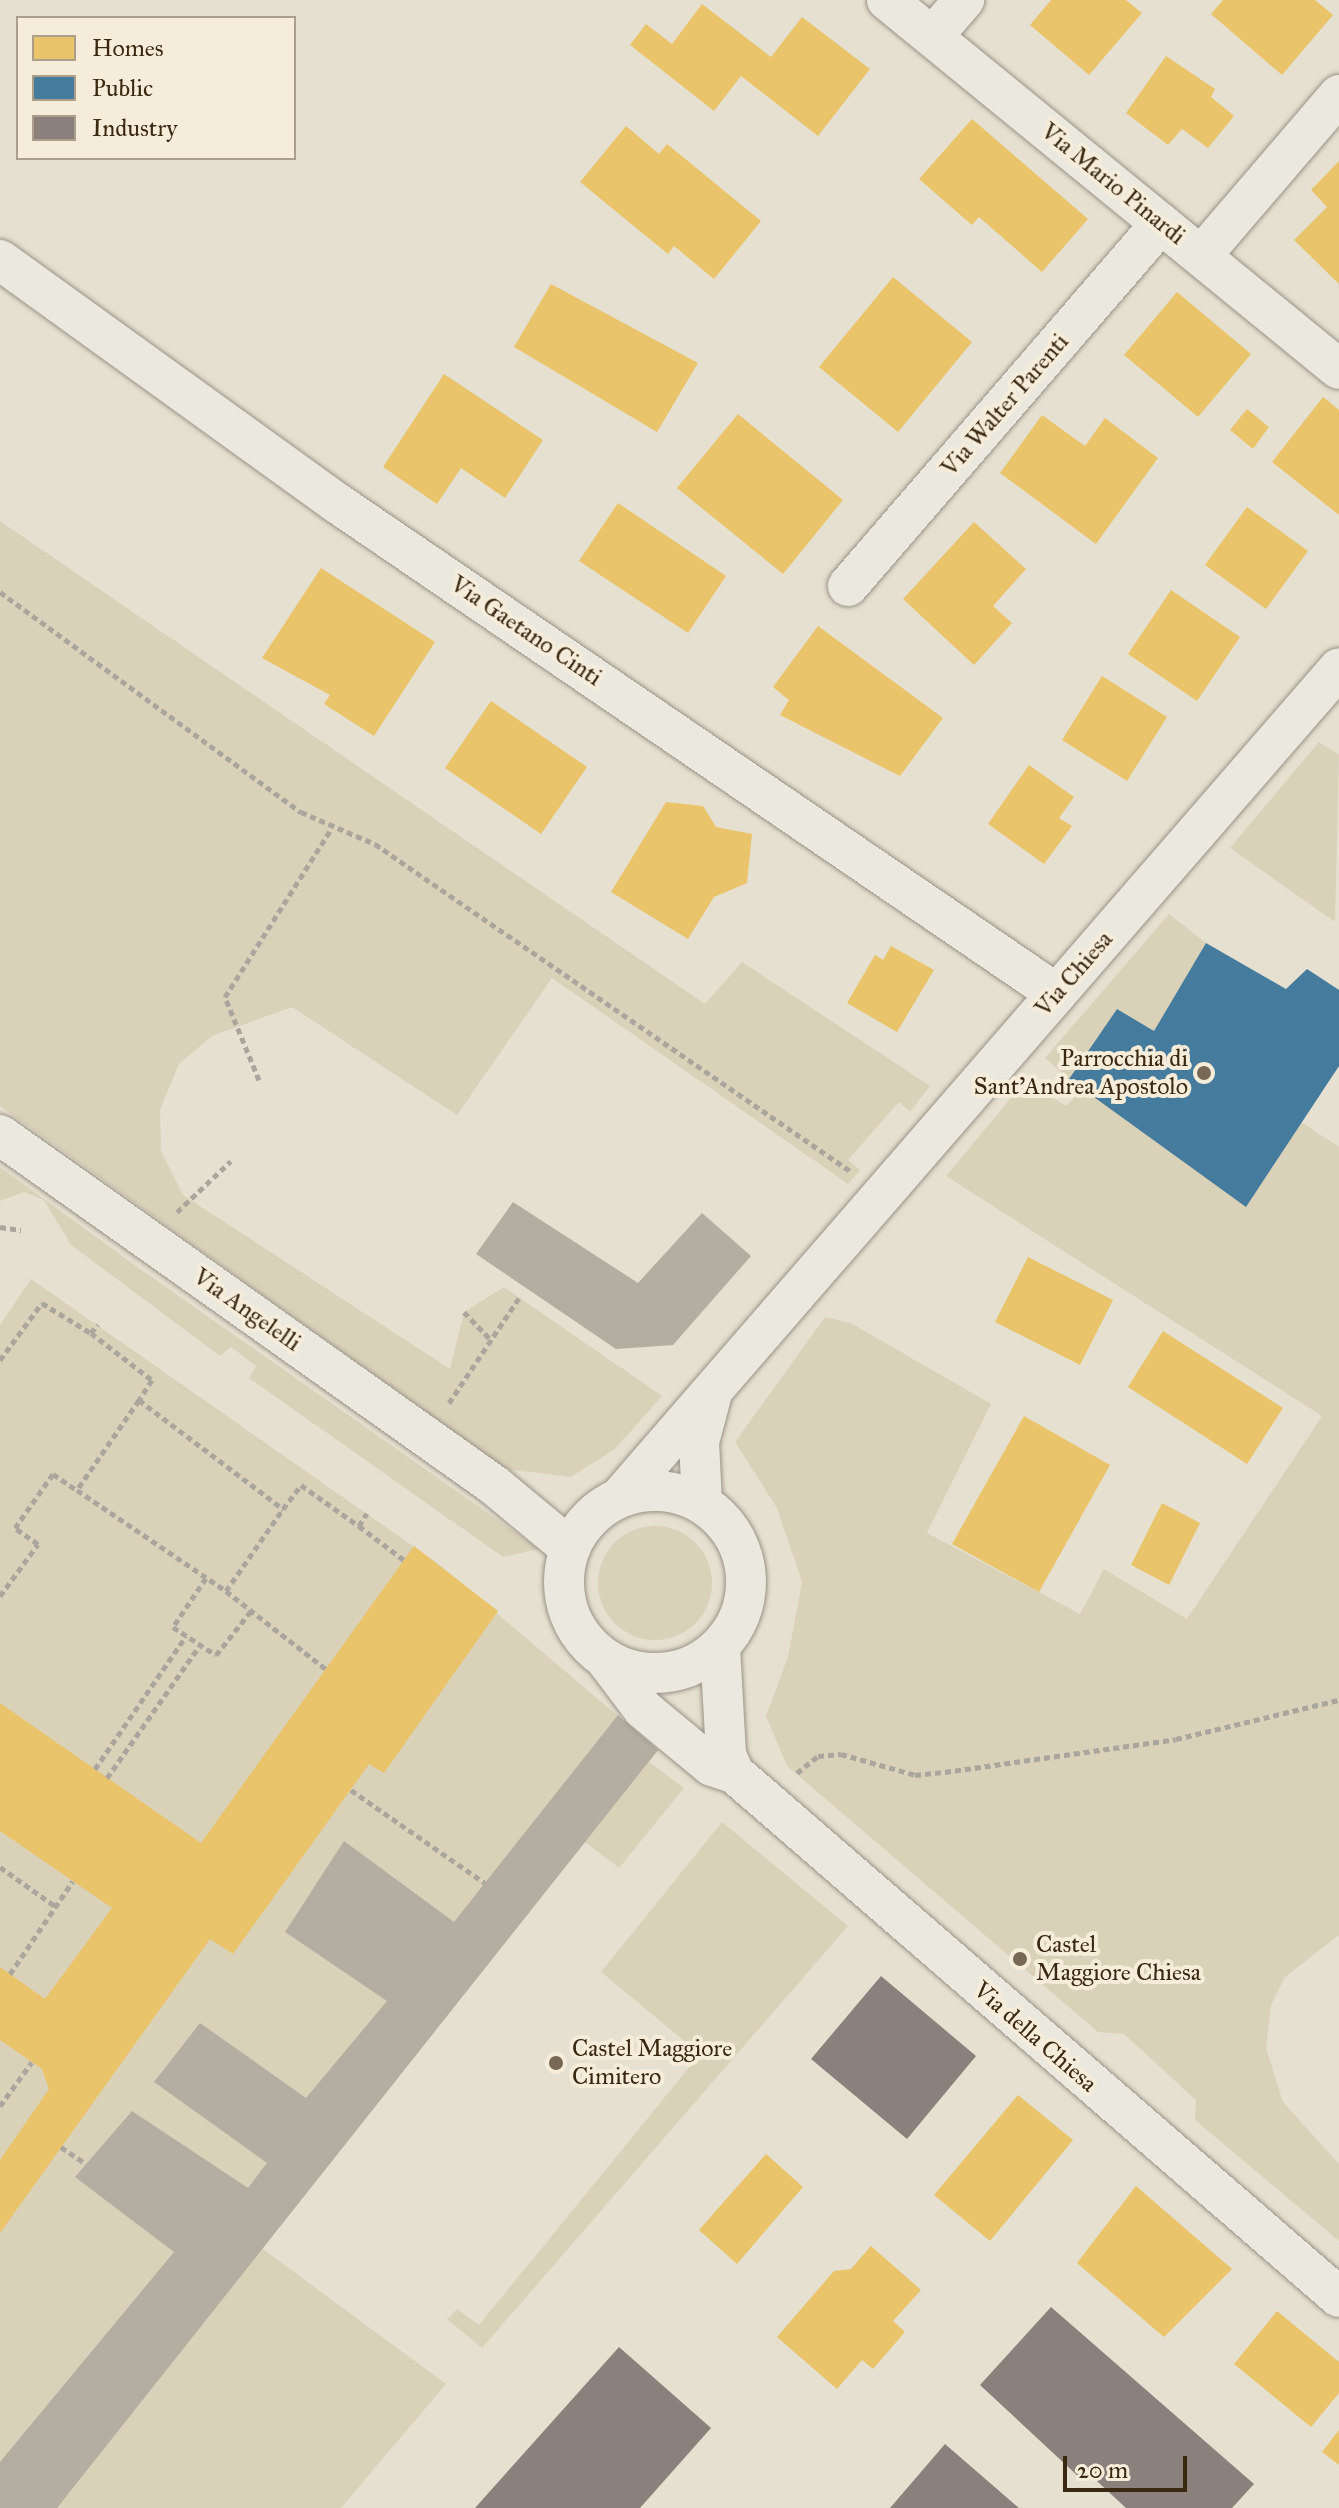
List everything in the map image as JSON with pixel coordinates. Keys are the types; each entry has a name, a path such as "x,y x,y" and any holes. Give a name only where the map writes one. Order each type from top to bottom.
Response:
{"street":[{"name":"Via Mario Pinardi","path":"887,0 1339,369"},
{"path":"933,36 964,0"},
{"path":"1201,256 1339,95"},
{"name":"Via Walter Parenti","path":"848,586 1161,223"},
{"name":"Via Gaetano Cinti","path":"0,260 337,503 1057,994"},
{"name":"Via Chiesa","path":"606,1506 715,1388 1057,994 1326,706 1339,668"},
{"name":"Via Angelelli","path":"0,1135 494,1485 570,1548"},
{"name":"Via Chiesa","path":"702,1503 699,1442 715,1388"},
{"name":"Via Angelelli","path":"494,1485 606,1506"},
{"path":"662,1491 702,1503 739,1544 746,1570 736,1625 720,1647 665,1673 606,1660 567,1608 570,1548 606,1506 662,1491"},
{"path":"720,1647 726,1755 734,1773"},
{"name":"Via della Chiesa","path":"606,1660 643,1709 712,1766 734,1773 1339,2297"}],"path":[{"path":"0,592 332,828 375,844 864,1180"},
{"path":"259,1080 225,997 332,828"},
{"path":"190,1199 231,1161"},
{"path":"0,1227 21,1230"},
{"path":"441,1415 519,1298"},
{"path":"0,1360 42,1303 91,1333 152,1380 77,1490"},
{"path":"464,1312 491,1340"},
{"path":"91,1333 98,1324"},
{"path":"139,1400 283,1509"},
{"path":"0,1596 38,1544 15,1528 53,1474 226,1591 326,1669"},
{"path":"226,1591 301,1485 404,1560"},
{"path":"359,1526 367,1513"},
{"path":"206,1578 173,1627 216,1655 251,1611"},
{"path":"95,1769 186,1636"},
{"path":"107,1778 200,1645"},
{"path":"788,1783 818,1756 841,1754 915,1775 945,1772 1176,1739 1339,1700"},
{"path":"351,1790 485,1883"},
{"path":"0,1867 55,1906"},
{"path":"10,1974 73,1881"},
{"path":"0,2106 32,2062"},
{"path":"61,2147 86,2164"}],"shaded area":[{"path":"0,521 705,1004 742,962 930,1086 910,1112 899,1102 848,1160 860,1170 848,1184 552,978 457,1115 292,1007 212,1036 179,1064 160,1110 161,1151 183,1195 450,1369 464,1312 504,1287 662,1396 615,1449 571,1477 506,1469 0,1106"},
{"path":"1319,742 1339,755 1335,922 1230,848"},
{"path":"1169,914 1206,943 1154,1031 1117,1009 1069,1079 1045,1058"},
{"path":"1025,1081 1066,1106 1082,1090 1107,1105 1301,1122 1339,1147 1339,1935 1285,1977 1271,2005 1266,2048 1283,2102 1339,2164 1339,2241 1195,2120 1196,2100 1124,2034 1098,2032 787,1766 766,1716 788,1657 802,1582 777,1508 735,1442 825,1317 851,1323 991,1404 927,1533 1080,1614 1104,1569 1187,1619 1322,1416 946,1176"},
{"path":"0,1167 539,1549 503,1557 249,1378 256,1366 231,1347 220,1356 71,1245 44,1200 24,1192 0,1201"},
{"path":"31,1279 440,1565 658,1750 649,1762 684,1788 619,1868 585,1842 260,2247 446,2384 341,2508 0,2508 0,1325"},
{"path":"655,1526 687,1535 703,1551 712,1583 703,1615 687,1631 655,1640 623,1631 607,1615 598,1583 607,1551 623,1535"},
{"path":"722,1822 848,1926 482,2348 447,2319 457,2309 479,2325 700,2054 601,1972"}],"building: Homes":[{"path":"1051,0 1126,0 1142,13 1089,75 1030,25"},
{"path":"1223,0 1315,0 1333,15 1282,75 1211,14"},
{"path":"702,4 771,57 802,17 870,69 818,136 741,76 714,111 630,45 646,24 672,44"},
{"path":"1166,56 1215,89 1211,97 1234,116 1208,148 1182,129 1168,145 1126,113"},
{"path":"972,119 1088,219 1042,272 979,217 972,225 919,179"},
{"path":"626,126 659,154 667,144 761,221 714,279 674,246 668,254 580,182"},
{"path":"1339,161 1339,284 1294,240 1327,207 1311,190"},
{"path":"893,277 972,342 898,432 819,367"},
{"path":"551,284 698,363 657,432 514,347"},
{"path":"1177,292 1251,354 1198,417 1124,355"},
{"path":"444,374 543,440 505,498 461,468 437,504 383,467"},
{"path":"1323,397 1339,410 1339,515 1272,462"},
{"path":"1247,409 1269,427 1253,449 1230,430"},
{"path":"738,414 843,500 783,574 677,488"},
{"path":"1042,415 1085,446 1105,418 1158,458 1096,544 1000,473"},
{"path":"618,503 726,576 688,633 579,561"},
{"path":"1247,507 1308,551 1266,609 1205,565"},
{"path":"974,522 1026,569 993,606 1012,623 974,665 903,599"},
{"path":"321,568 435,642 374,736 324,704 330,695 262,658"},
{"path":"1171,590 1240,637 1197,701 1128,654"},
{"path":"818,626 943,718 900,776 780,715 789,700 773,687"},
{"path":"1102,676 1167,717 1127,781 1062,740"},
{"path":"491,701 587,767 541,834 445,768"},
{"path":"1029,765 1074,797 1059,818 1072,826 1044,864 988,824"},
{"path":"666,802 703,806 716,827 752,834 747,883 714,897 688,939 611,892"},
{"path":"891,946 934,970 897,1032 847,1003 875,955 883,960"},
{"path":"1028,1257 1113,1300 1080,1365 995,1322"},
{"path":"1163,1331 1283,1408 1247,1464 1128,1387"},
{"path":"1024,1416 1110,1465 1039,1592 952,1544"},
{"path":"1162,1503 1200,1523 1169,1585 1131,1565"},
{"path":"414,1546 498,1611 384,1773 369,1764 233,1954 210,1939 0,2233 0,2160 49,2089 42,2069 0,2040 0,1967 45,1999 112,1908 0,1831 0,1703 201,1843"},
{"path":"1018,2095 1073,2140 990,2241 934,2195"},
{"path":"766,2154 803,2187 737,2264 699,2230"},
{"path":"1136,2186 1232,2269 1164,2337 1077,2263"},
{"path":"871,2246 921,2290 893,2321 905,2332 873,2369 862,2360 837,2389 777,2337 834,2271 851,2269"},
{"path":"1277,2311 1339,2362 1339,2393 1311,2427 1234,2364"},
{"path":"1339,2430 1339,2465 1322,2452"}],"building: Public":[{"name":"Parrocchia di Sant'Andrea Apostolo","path":"1206,943 1286,989 1307,969 1339,990 1339,1066 1246,1207 1069,1079 1117,1009 1154,1031"}],"building: Industry":[{"path":"881,1976 976,2056 907,2139 811,2059"},
{"path":"1051,2307 1254,2484 1232,2508 1126,2508 1086,2471 1080,2478 980,2385"},
{"path":"619,2347 711,2428 640,2508 475,2508"},
{"path":"945,2444 1019,2508 890,2508"}],"building: Other":[{"path":"513,1202 638,1283 702,1213 751,1256 673,1345 616,1349 476,1254"},
{"path":"618,1715 658,1750 57,2508 0,2508 0,2462 174,2252 75,2177 132,2111 248,2188 267,2163 154,2082 200,2023 306,2098 387,2001 285,1932 344,1841 454,1922"}],"place":[{"name":"Parrocchia di Sant'Andrea Apostolo","path":"1204,1073"},
{"name":"Castel Maggiore Chiesa","path":"1020,1959"},
{"name":"Castel Maggiore Cimitero","path":"556,2063"}]}
